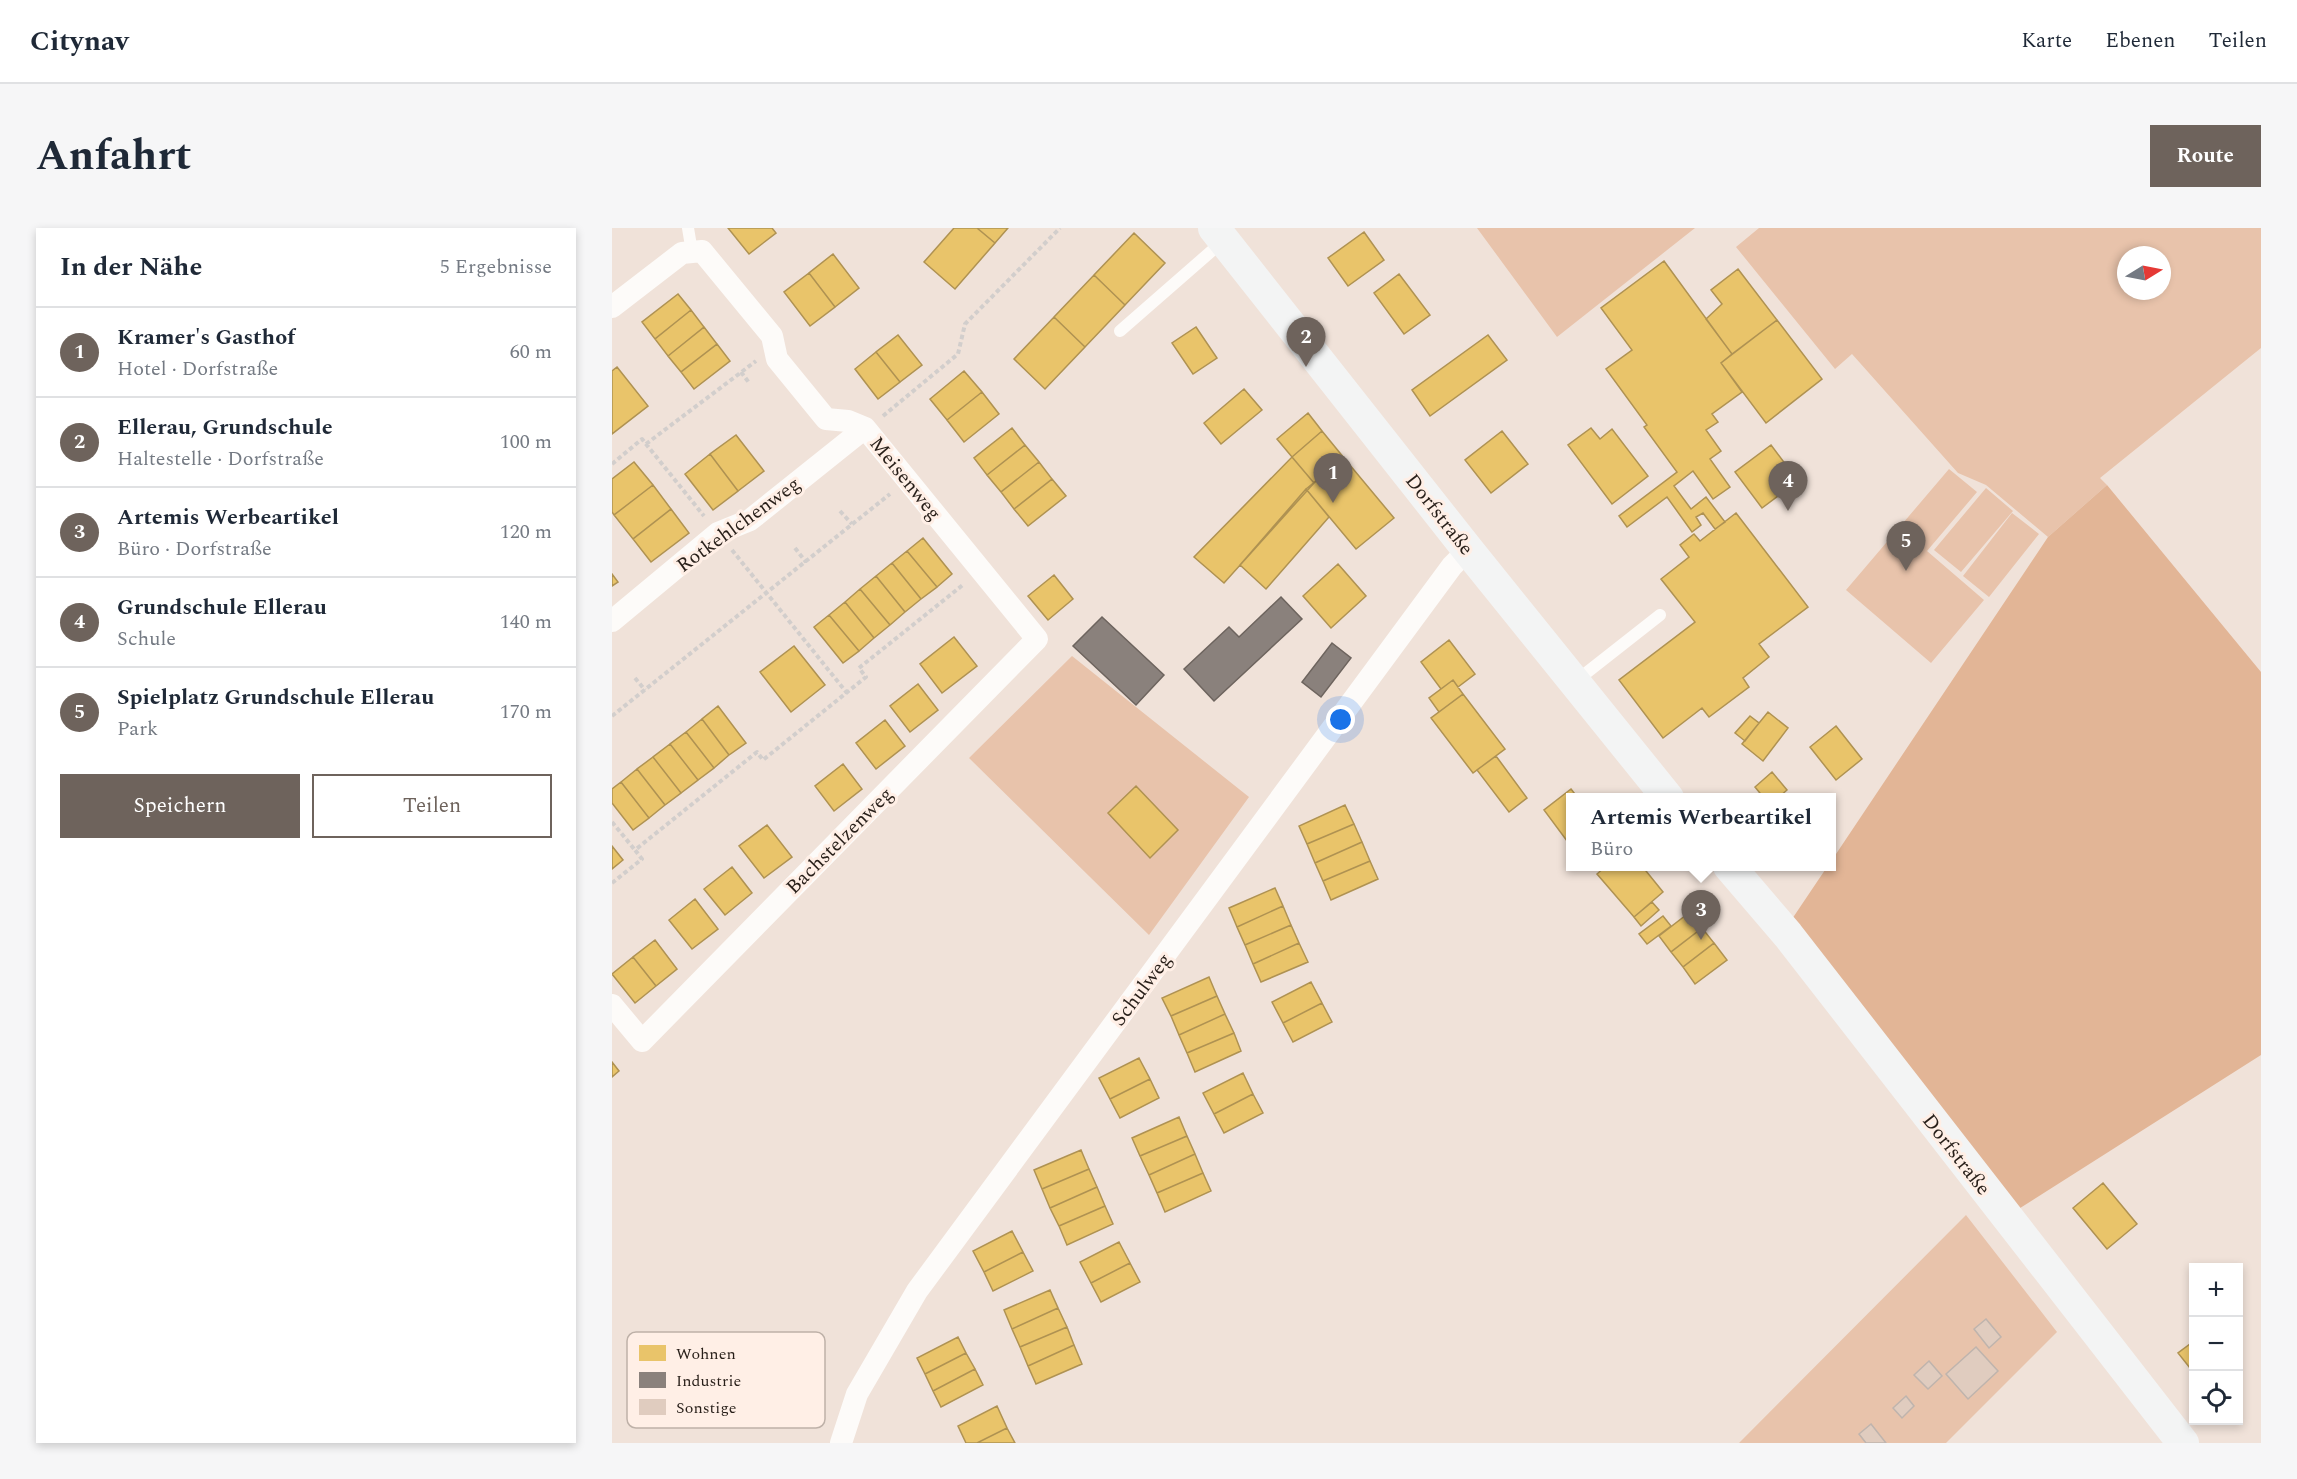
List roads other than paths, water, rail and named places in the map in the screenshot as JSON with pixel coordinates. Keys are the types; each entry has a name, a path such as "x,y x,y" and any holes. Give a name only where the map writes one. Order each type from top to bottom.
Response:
{"street":[{"name":"Dorfstraße","path":"1219,234 1664,793"},
{"path":"612,307 682,253 697,252"},
{"name":"Meisenweg","path":"697,252 772,336 777,359 826,419 848,421 865,428 1037,639"},
{"name":"Rotkehlchenweg","path":"612,621 718,534 750,520 865,428"},
{"name":"Schulweg","path":"841,1443 857,1394 917,1291 1452,566 1468,549"},
{"name":"Bachstelzenweg","path":"612,1005 642,1041 1037,639"},
{"name":"Dorfstraße","path":"1732,871 1788,935 2183,1443"}],"lane":[{"path":"688,228 697,252"},
{"path":"1120,331 1219,234"},
{"path":"1575,682 1660,615"}],"place":[{"name":"Ellerau, Grundschule","path":"1306,367"},
{"name":"Kramer's Gasthof","path":"1333,503"},
{"name":"Grundschule Ellerau","path":"1788,511"},
{"name":"Spielplatz Grundschule Ellerau","path":"1906,571"},
{"name":"Artemis Werbeartikel","path":"1701,940"}]}
